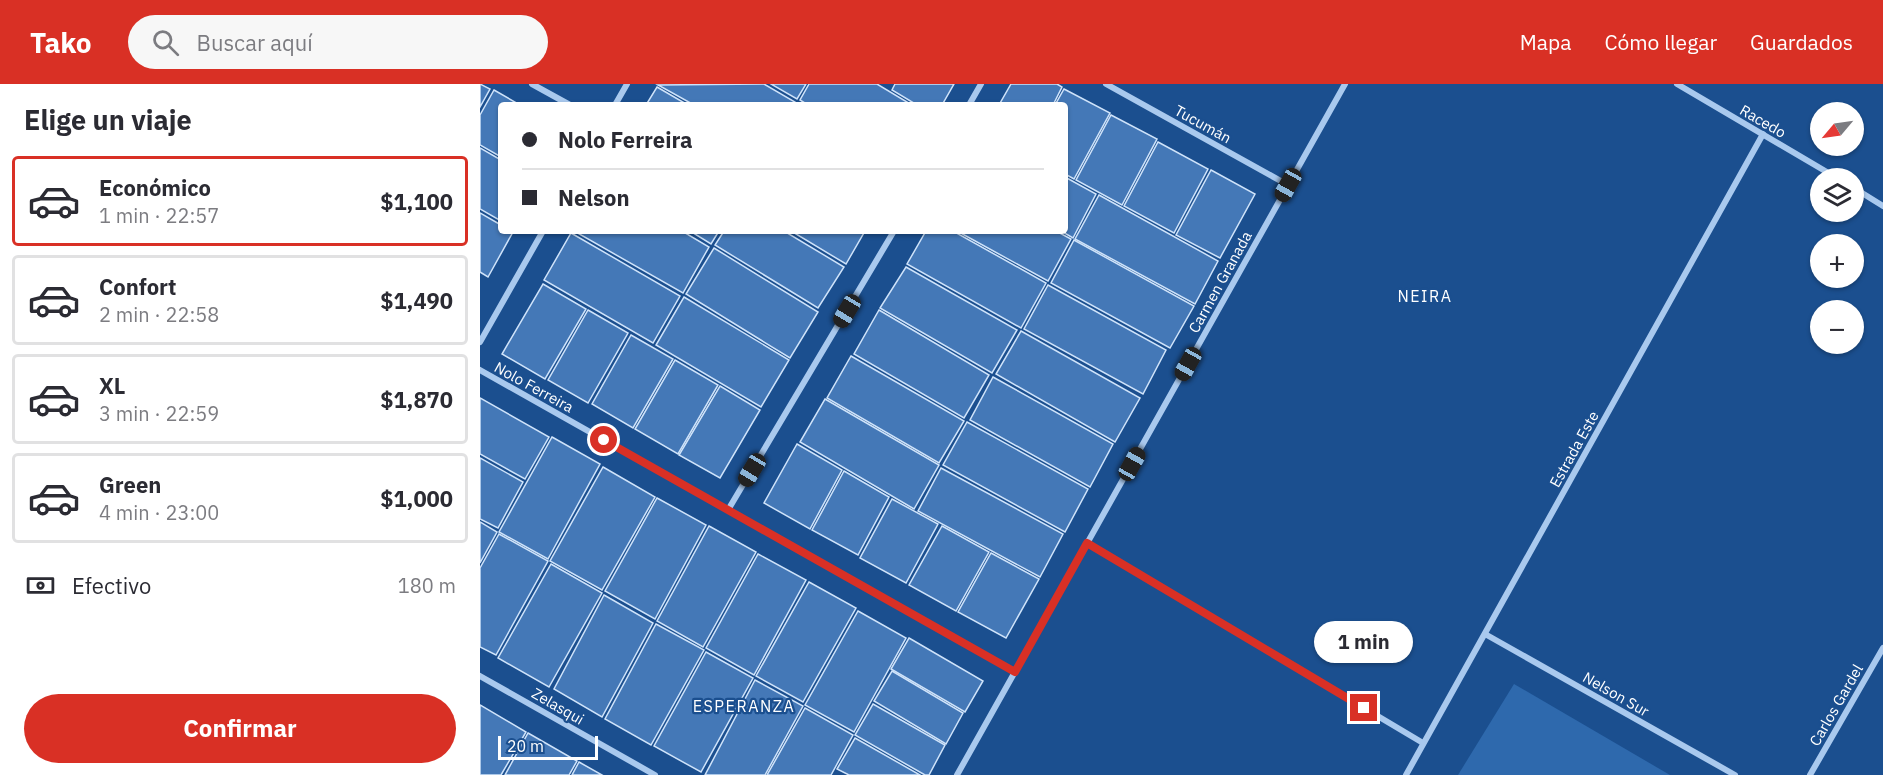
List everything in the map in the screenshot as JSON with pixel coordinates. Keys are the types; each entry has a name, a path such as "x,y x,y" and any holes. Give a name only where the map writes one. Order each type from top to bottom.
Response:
{"street":[{"path":"532,84 565,102"},
{"path":"617,102 627,84"},
{"path":"971,102 981,84"},
{"name":"Tucumán","path":"1106,84 1288,185"},
{"name":"Carmen Granada","path":"957,775 1345,84"},
{"name":"Racedo","path":"1677,84 1820,168"},
{"name":"Estrada Este","path":"1406,775 1763,134"},
{"path":"1864,194 1883,206"},
{"path":"480,342 541,234"},
{"path":"729,510 892,234"},
{"name":"Nolo Ferreira","path":"480,370 1015,672"},
{"path":"1087,543 1423,743"},
{"name":"Nelson Sur","path":"1485,634 1735,775"},
{"name":"Carlos Gardel","path":"1810,775 1883,648"},
{"name":"Zelasqui","path":"480,676 655,775"}],"shaded area":[{"path":"1514,684 1670,775 1458,775"}],"building":[{"path":"480,84 490,89 480,107"},
{"path":"764,84 795,102 689,102 658,85"},
{"path":"771,84 806,84 797,99"},
{"path":"809,84 877,84 907,102 803,102 800,100"},
{"path":"895,84 954,84 944,102 912,102 892,90"},
{"path":"1011,84 1057,84 1062,87 1054,102 1001,102"},
{"path":"657,87 683,102 648,102"},
{"path":"1064,89 1110,113 1074,179 1068,176 1068,102 1057,102"},
{"path":"494,90 515,102 498,102 498,155 480,145 480,115"},
{"path":"1111,115 1157,139 1122,205 1076,180"},
{"path":"1158,142 1208,169 1174,233 1124,206"},
{"path":"480,148 498,158 498,219 480,209"},
{"path":"1211,170 1255,194 1220,258 1176,235"},
{"path":"1068,179 1096,194 1073,238 1066,234 1068,234"},
{"path":"1099,195 1218,261 1195,304 1075,239"},
{"path":"480,213 498,223 498,234 512,234 488,277 480,272"},
{"path":"570,234 573,234 680,296 653,343 544,280"},
{"path":"579,234 687,234 709,247 683,293"},
{"path":"695,234 717,234 711,244"},
{"path":"722,234 789,234 844,267 818,308 715,245"},
{"path":"796,234 863,234 846,264"},
{"path":"924,234 958,234 1046,283 1021,328 907,264"},
{"path":"962,234 1062,234 1071,239 1048,281"},
{"path":"1074,240 1194,306 1170,348 1051,283"},
{"path":"714,248 818,312 790,358 686,294"},
{"path":"906,267 1017,330 992,373 880,308"},
{"path":"543,284 586,309 545,379 502,354"},
{"path":"1048,285 1166,350 1143,394 1024,329"},
{"path":"684,297 789,360 761,407 656,345"},
{"path":"588,310 628,333 588,403 548,380"},
{"path":"879,310 989,375 964,418 854,354"},
{"path":"1021,331 1140,398 1115,442 996,374"},
{"path":"631,335 673,359 633,428 592,404"},
{"path":"851,356 964,421 939,463 827,398"},
{"path":"675,360 718,385 678,454 635,429"},
{"path":"993,377 1113,444 1090,487 970,420"},
{"path":"720,386 760,410 720,478 679,455"},
{"path":"480,398 549,437 525,479 480,454"},
{"path":"825,399 939,465 914,509 800,442"},
{"path":"967,422 1088,489 1065,532 943,465"},
{"path":"552,437 600,464 548,559 499,532"},
{"path":"797,444 842,470 810,529 764,503"},
{"path":"480,458 523,482 498,528 480,519"},
{"path":"603,467 655,497 602,590 550,561"},
{"path":"941,468 1063,534 1040,577 918,511"},
{"path":"844,471 889,497 858,555 812,530"},
{"path":"657,498 706,525 655,619 605,591"},
{"path":"892,499 938,524 906,583 860,558"},
{"path":"480,522 497,532 480,563"},
{"path":"709,526 756,552 703,647 657,621"},
{"path":"942,526 989,552 956,611 909,585"},
{"path":"499,534 548,561 496,655 480,647 480,568"},
{"path":"991,553 1039,579 1006,638 958,612"},
{"path":"758,554 806,580 754,675 706,648"},
{"path":"551,564 602,593 549,687 498,658"},
{"path":"809,582 856,608 803,702 756,676"},
{"path":"604,595 653,623 602,717 554,689"},
{"path":"858,611 906,638 854,732 805,705"},
{"path":"656,624 704,650 651,745 605,719"},
{"path":"909,638 983,681 965,712 891,669"},
{"path":"706,652 753,678 701,772 654,746"},
{"path":"892,671 963,713 946,744 874,701"},
{"path":"755,680 803,706 765,775 705,775"},
{"path":"873,704 945,745 929,775 925,775 855,735"},
{"path":"480,705 526,732 501,775 480,775"},
{"path":"805,708 853,735 831,775 767,775"},
{"path":"528,733 577,761 569,775 505,775"},
{"path":"855,738 920,775 849,775 837,769"},
{"path":"579,762 602,775 572,775"}],"district":[{"name":"NEIRA","path":"1425,296"},
{"name":"ESPERANZA","path":"744,706"}],"route":[{"path":"604,440 1015,672 1087,543 1364,708"}]}
